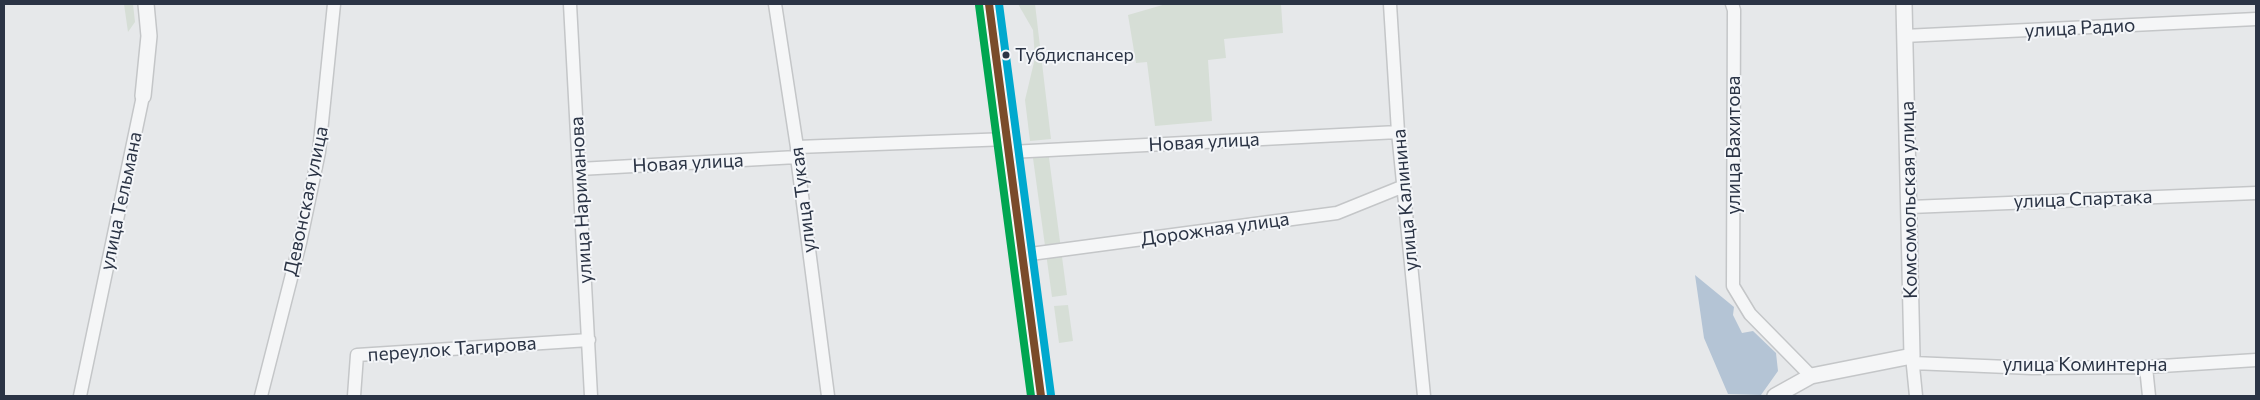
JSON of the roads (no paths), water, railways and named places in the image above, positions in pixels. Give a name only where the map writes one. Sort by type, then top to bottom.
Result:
[{"type":"main road","points":[[989,4],[1042,396]]},
{"type":"street","name":"улица Тельмана","points":[[80,396],[143,96],[149,36],[146,4]]},
{"type":"street","name":"Девонская улица","points":[[261,396],[300,243],[320,152],[334,4]]},
{"type":"street","name":"улица Нариманова","points":[[570,4],[591,396]]},
{"type":"street","name":"улица Тукая","points":[[775,4],[797,152],[828,396]]},
{"type":"street","name":"улица Калинина","points":[[1390,4],[1398,132],[1424,396]]},
{"type":"street","name":"улица Вахитова","points":[[1732,4],[1734,10],[1733,286],[1750,314],[1811,376]]},
{"type":"street","name":"Комсомольская улица","points":[[1904,4],[1912,359],[1916,396]]},
{"type":"street","name":"улица Радио","points":[[1904,36],[2256,19]]},
{"type":"street","name":"Новая улица","points":[[579,169],[797,152],[1398,132]]},
{"type":"street","name":"Дорожная улица","points":[[1023,255],[1337,213],[1404,186]]},
{"type":"street","name":"улица Спартака","points":[[1910,206],[2256,193]]},
{"type":"street","name":"переулок Тагирова","points":[[354,396],[356,355],[589,340]]},
{"type":"street","name":"улица Коминтерна","points":[[1912,359],[2032,368],[2146,367],[2256,360]]},
{"type":"street","points":[[1775,396],[1811,376],[1912,359]]},
{"type":"street","points":[[2146,367],[2149,396]]},
{"type":"water","points":[[1695,275],[1734,307],[1733,315],[1742,333],[1753,331],[1776,353],[1778,371],[1761,395],[1728,394],[1704,338]]},
{"type":"place","name":"Тубдиспансер","points":[[1006,55]]}]
